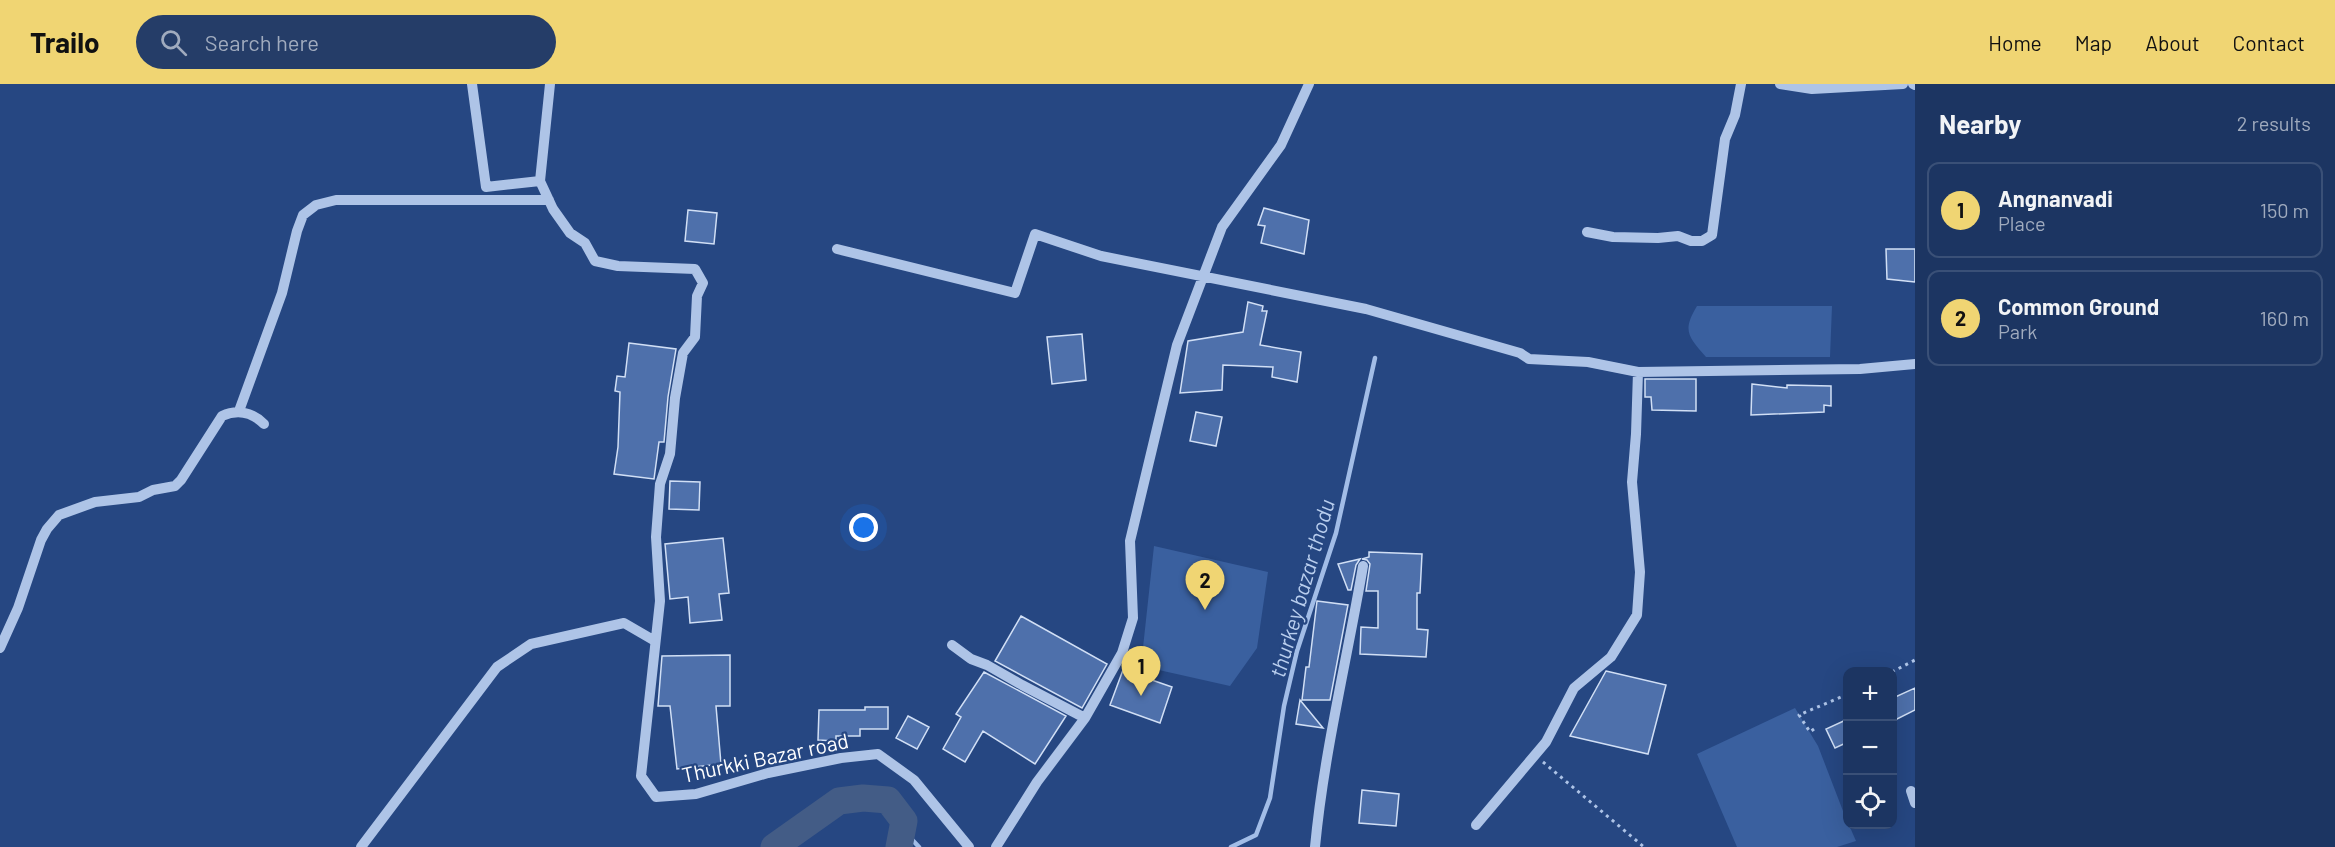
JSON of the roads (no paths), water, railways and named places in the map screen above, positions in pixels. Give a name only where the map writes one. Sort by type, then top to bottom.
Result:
[{"type":"street","points":[[472,84],[486,187],[540,181]]},
{"type":"street","points":[[361,847],[497,668],[531,644],[624,622],[655,641],[660,601],[656,537],[660,484],[670,454],[675,398],[683,353],[695,337],[697,296],[703,283],[695,269],[618,266],[595,261],[585,243],[570,233],[540,181],[550,84]]},
{"type":"street","points":[[996,847],[1037,782],[1085,718],[1122,653],[1133,618],[1130,541],[1177,345],[1222,227],[1281,145],[1309,84]]},
{"type":"street","points":[[1587,232],[1613,237],[1678,236],[1691,241],[1702,241],[1712,235],[1725,140],[1735,115],[1742,84]]},
{"type":"street","points":[[1780,84],[1812,89],[1903,84]]},
{"type":"street","points":[[239,411],[282,293],[303,214],[316,206],[336,200],[549,200]]},
{"type":"street","points":[[837,249],[1015,293],[1035,234],[1101,256],[1366,309],[1520,352],[1529,359],[1588,362],[1638,372],[1860,369],[1915,364]]},
{"type":"street","points":[[1476,825],[1546,742],[1574,688],[1611,657],[1637,615],[1640,572],[1632,482],[1638,372]]},
{"type":"street","points":[[0,648],[18,608],[41,540],[59,515],[95,502],[139,497],[153,490],[175,486],[222,416],[239,411],[258,418],[264,424]]},
{"type":"street","points":[[1315,847],[1326,758],[1348,659],[1363,566]]},
{"type":"street","name":"Thurkki Bazar road","points":[[655,641],[641,776],[656,797],[696,794],[768,773],[841,758],[878,754],[914,780],[969,847]]},
{"type":"street","points":[[952,645],[971,659],[987,665],[1085,718]]},
{"type":"street","points":[[1911,791],[1915,803]]},
{"type":"waterway","name":"thurkey bazar thodu","points":[[1231,847],[1256,835],[1270,798],[1284,706],[1297,651],[1336,533],[1375,358]]},
{"type":"waterway","points":[[774,847],[839,801],[863,798],[888,800],[904,821],[899,847]]},
{"type":"waterway","name":"thurkey bazar thodu","points":[[902,829],[919,847]]},
{"type":"place","name":"Common Ground","points":[[1205,610]]},
{"type":"place","name":"Angnanvadi","points":[[1141,696]]}]
